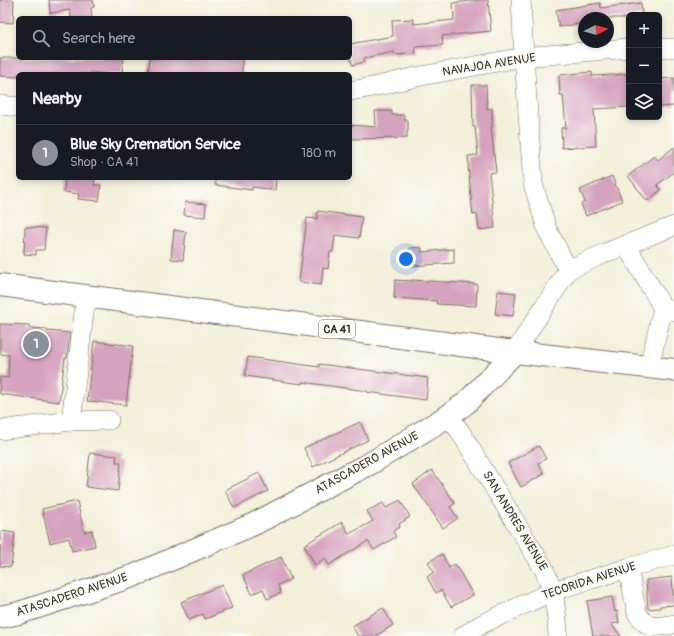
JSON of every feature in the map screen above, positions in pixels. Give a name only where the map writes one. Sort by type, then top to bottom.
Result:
[{"type":"main road","name":"CA 41","points":[[0,285],[515,352],[674,370]]},
{"type":"main road","name":"ATASCADERO AVENUE","points":[[0,617],[20,613],[133,576],[254,524],[371,463],[448,416],[466,403],[515,352]]},
{"type":"street","points":[[520,0],[533,184],[547,229],[568,270],[605,253],[674,226]]},
{"type":"street","name":"NAVAJOA AVENUE","points":[[352,91],[524,57],[626,48]]},
{"type":"street","points":[[662,48],[674,48]]},
{"type":"street","points":[[0,105],[16,107]]},
{"type":"street","points":[[626,245],[669,310],[649,367]]},
{"type":"street","name":"ATASCADERO AVENUE","points":[[515,352],[568,270]]},
{"type":"street","points":[[71,421],[86,296]]},
{"type":"street","name":"SAN ANDRES AVENUE","points":[[448,416],[459,430],[544,569],[553,591],[558,636]]},
{"type":"street","points":[[0,430],[71,421],[109,420]]},
{"type":"street","name":"TECORIDA AVENUE","points":[[463,636],[482,624],[553,591],[674,555]]},
{"type":"street","points":[[628,568],[636,613],[640,619],[655,627],[674,624]]},
{"type":"building","points":[[0,0],[14,0],[13,23],[0,22]]},
{"type":"building","points":[[49,0],[93,0],[94,7],[91,8],[92,16],[71,16],[70,10],[50,13]]},
{"type":"building","points":[[488,0],[491,31],[442,36],[443,45],[415,47],[416,54],[395,55],[394,52],[364,58],[364,62],[352,65],[352,44],[393,36],[392,20],[413,19],[414,24],[454,20],[453,3]]},
{"type":"building","points":[[600,3],[601,8],[641,3],[642,12],[626,12],[626,18],[614,18],[614,12],[578,12],[578,24],[559,27],[556,10]]},
{"type":"building","points":[[0,58],[16,58],[16,60],[124,60],[122,72],[16,72],[16,77],[0,76]]},
{"type":"building","points":[[150,60],[242,60],[242,72],[148,72]]},
{"type":"building","points":[[592,72],[592,76],[626,74],[626,107],[594,109],[596,146],[562,148],[561,128],[566,128],[563,95],[560,95],[559,75]]},
{"type":"building","points":[[674,78],[674,106],[662,107],[662,79]]},
{"type":"building","points":[[472,85],[486,85],[487,109],[492,108],[491,127],[496,172],[489,173],[495,228],[479,230],[477,214],[473,215],[468,166],[468,156],[478,155],[475,127],[473,127]]},
{"type":"building","points":[[375,111],[392,111],[392,115],[404,115],[404,120],[408,120],[407,138],[352,139],[352,125],[376,127]]},
{"type":"building","points":[[674,147],[674,172],[657,185],[661,190],[647,201],[628,176],[654,156],[658,160]]},
{"type":"building","points":[[612,176],[622,201],[586,216],[581,204],[585,202],[580,190]]},
{"type":"building","points":[[65,180],[95,180],[94,185],[101,185],[99,201],[78,199],[79,194],[64,192]]},
{"type":"building","points":[[216,180],[276,180],[275,190],[252,187],[252,190],[215,185]]},
{"type":"building","points":[[185,202],[206,204],[205,217],[184,215]]},
{"type":"building","points":[[318,211],[362,217],[359,238],[335,235],[333,252],[330,252],[328,269],[323,268],[321,285],[299,282],[307,218],[317,219]]},
{"type":"building","points":[[25,227],[46,228],[44,250],[36,250],[36,255],[24,254]]},
{"type":"building","points":[[174,230],[186,232],[183,260],[171,259]]},
{"type":"building","points":[[421,247],[422,252],[454,249],[454,263],[411,266],[410,248]]},
{"type":"building","points":[[395,280],[477,284],[476,306],[436,304],[437,301],[394,298]]},
{"type":"building","points":[[498,291],[516,293],[513,316],[495,314]]},
{"type":"building","points":[[0,324],[29,325],[29,328],[70,333],[59,402],[0,394],[0,377],[8,378],[9,355],[0,354]]},
{"type":"building","points":[[94,341],[133,346],[126,405],[87,401]]},
{"type":"building","points":[[248,357],[319,367],[319,364],[428,378],[426,400],[302,382],[302,384],[245,376]]},
{"type":"building","points":[[360,422],[368,440],[313,467],[304,448]]},
{"type":"building","points":[[539,446],[546,459],[538,463],[544,474],[521,487],[508,463]]},
{"type":"building","points":[[90,453],[117,456],[116,462],[121,462],[118,491],[86,487]]},
{"type":"building","points":[[432,470],[455,503],[450,507],[458,518],[443,528],[413,484]]},
{"type":"building","points":[[259,473],[268,491],[234,508],[225,490]]},
{"type":"building","points":[[400,500],[410,517],[399,524],[400,527],[393,531],[396,537],[374,550],[368,541],[329,565],[325,558],[315,565],[304,545],[342,522],[349,534],[373,521],[367,511],[383,503],[386,508]]},
{"type":"building","points":[[77,501],[84,532],[92,530],[95,546],[72,551],[69,538],[50,543],[42,509]]},
{"type":"building","points":[[1,531],[15,533],[11,567],[0,566]]},
{"type":"building","points":[[442,554],[449,568],[455,564],[473,595],[451,607],[441,590],[436,593],[427,577],[434,572],[428,562]]},
{"type":"building","points":[[281,557],[291,579],[278,585],[281,593],[267,599],[263,589],[252,594],[243,575]]},
{"type":"building","points":[[672,577],[674,605],[648,609],[646,580]]},
{"type":"building","points":[[222,585],[232,608],[205,619],[203,614],[189,620],[181,602]]},
{"type":"building","points":[[612,597],[619,623],[611,624],[621,636],[593,636],[587,601]]},
{"type":"building","points":[[383,608],[393,625],[376,636],[358,636],[352,626]]},
{"type":"place","name":"Blue Sky Cremation Service","points":[[36,344]]}]
